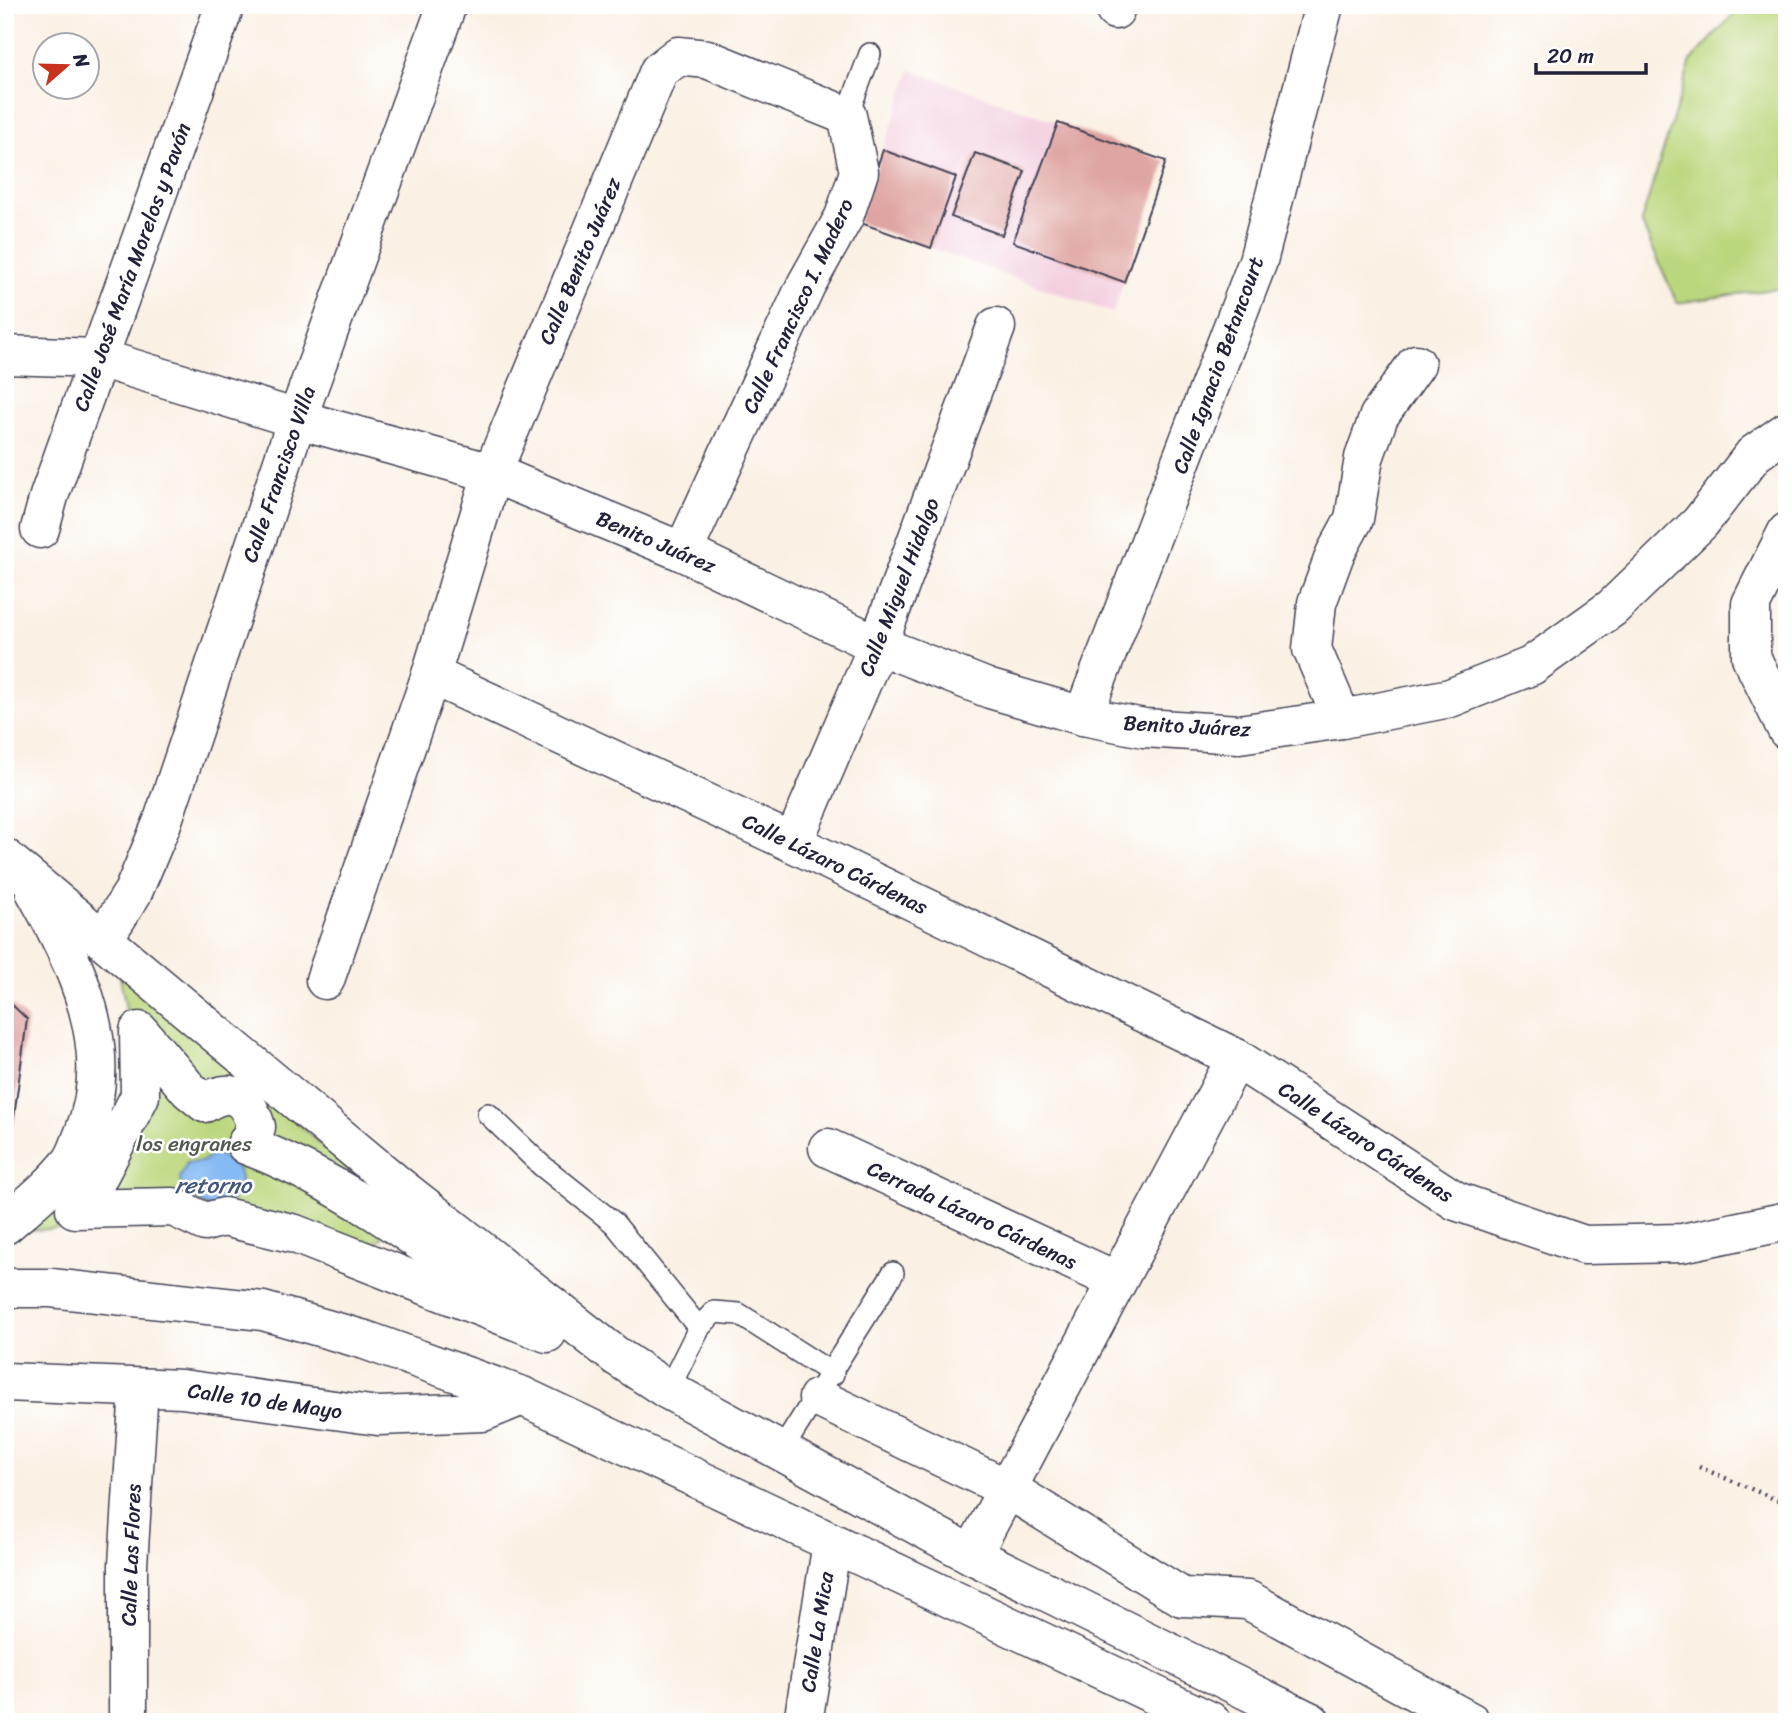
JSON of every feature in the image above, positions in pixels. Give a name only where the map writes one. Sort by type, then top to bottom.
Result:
[{"type":"main road","name":"Calle José María Morelos y Pavón","points":[[40,529],[225,5]]},
{"type":"main road","name":"Calle Francisco Villa","points":[[104,938],[133,892],[162,822],[297,419],[447,5]]},
{"type":"main road","name":"Calle Ignacio Betancourt","points":[[1083,716],[1258,261],[1324,5]]},
{"type":"main road","name":"Calle Benito Juárez","points":[[492,473],[659,71],[678,56],[707,59],[847,116]]},
{"type":"main road","name":"Calle Francisco I. Madero","points":[[682,552],[806,285],[844,217],[859,172],[847,116]]},
{"type":"main road","name":"Calle Miguel Hidalgo","points":[[793,843],[878,645],[996,327]]},
{"type":"main road","name":"Benito Juárez","points":[[5,355],[99,358],[297,419],[492,473],[682,552],[878,645],[990,689],[1083,716],[1144,728],[1239,734],[1342,719],[1450,698],[1531,666],[1612,608],[1700,523],[1754,454],[1787,431]]},
{"type":"main road","points":[[1342,719],[1312,649],[1317,603],[1335,554],[1354,519],[1364,458],[1379,416],[1416,363]]},
{"type":"main road","points":[[325,980],[431,676],[492,473]]},
{"type":"main road","points":[[1787,532],[1751,604],[1751,657],[1787,730]]},
{"type":"main road","name":"Calle Lázaro Cárdenas","points":[[431,676],[793,843],[1236,1058],[1456,1201],[1584,1245],[1682,1243],[1787,1221]]},
{"type":"main road","points":[[15,866],[401,1188],[616,1356],[668,1390],[780,1454],[972,1555],[1311,1722]]},
{"type":"main road","points":[[5,1225],[38,1198],[73,1160],[90,1118],[98,1062],[87,1004],[69,952],[15,866]]},
{"type":"main road","points":[[139,1031],[189,1090],[205,1103],[219,1094],[236,1096],[250,1107],[256,1128],[246,1145],[274,1155],[351,1195],[547,1333],[295,1234],[225,1217],[205,1222],[173,1207],[75,1209],[93,1187],[140,1096],[139,1031]]},
{"type":"main road","points":[[972,1555],[1236,1058]]},
{"type":"main road","name":"Cerrada Lázaro Cárdenas","points":[[828,1148],[1117,1281]]},
{"type":"main road","points":[[5,1288],[51,1288],[263,1311],[365,1339],[522,1396],[1212,1722]]},
{"type":"main road","name":"Calle 10 de Mayo","points":[[5,1382],[182,1389],[378,1416],[483,1412],[522,1396]]},
{"type":"main road","points":[[825,1386],[1008,1489],[1182,1597],[1248,1600],[1471,1722]]},
{"type":"main road","name":"Calle Las Flores","points":[[128,1722],[128,1565],[139,1388]]},
{"type":"main road","name":"Calle La Mica","points":[[803,1722],[832,1543]]},
{"type":"lane","points":[[847,116],[870,54]]},
{"type":"lane","points":[[488,1114],[541,1166],[614,1223],[699,1328]]},
{"type":"lane","points":[[780,1454],[825,1386],[893,1273]]},
{"type":"lane","points":[[668,1390],[699,1328],[714,1312],[739,1314],[825,1386]]},
{"type":"path","points":[[1699,1467],[1787,1504]]},
{"type":"shaded area","points":[[911,70],[1166,161],[1113,313],[858,222]]},
{"type":"green space","points":[[1742,5],[1787,5],[1787,287],[1677,303],[1641,222],[1691,61]]},
{"type":"green space","name":"los engranes","points":[[117,961],[369,1188],[382,1238],[350,1260],[216,1230],[125,1225],[13,1231],[87,1170],[129,1087],[126,1009]]},
{"type":"water","name":"retorno","points":[[216,1153],[236,1165],[240,1180],[235,1198],[218,1212],[182,1193],[180,1177],[187,1163],[201,1162]]},
{"type":"building","points":[[1058,123],[1166,161],[1124,282],[1013,242]]},
{"type":"building","points":[[883,150],[956,177],[931,248],[858,222]]},
{"type":"building","points":[[975,153],[1025,171],[1002,235],[951,217]]},
{"type":"building","points":[[5,998],[27,1019],[13,1125],[5,1134]]}]
